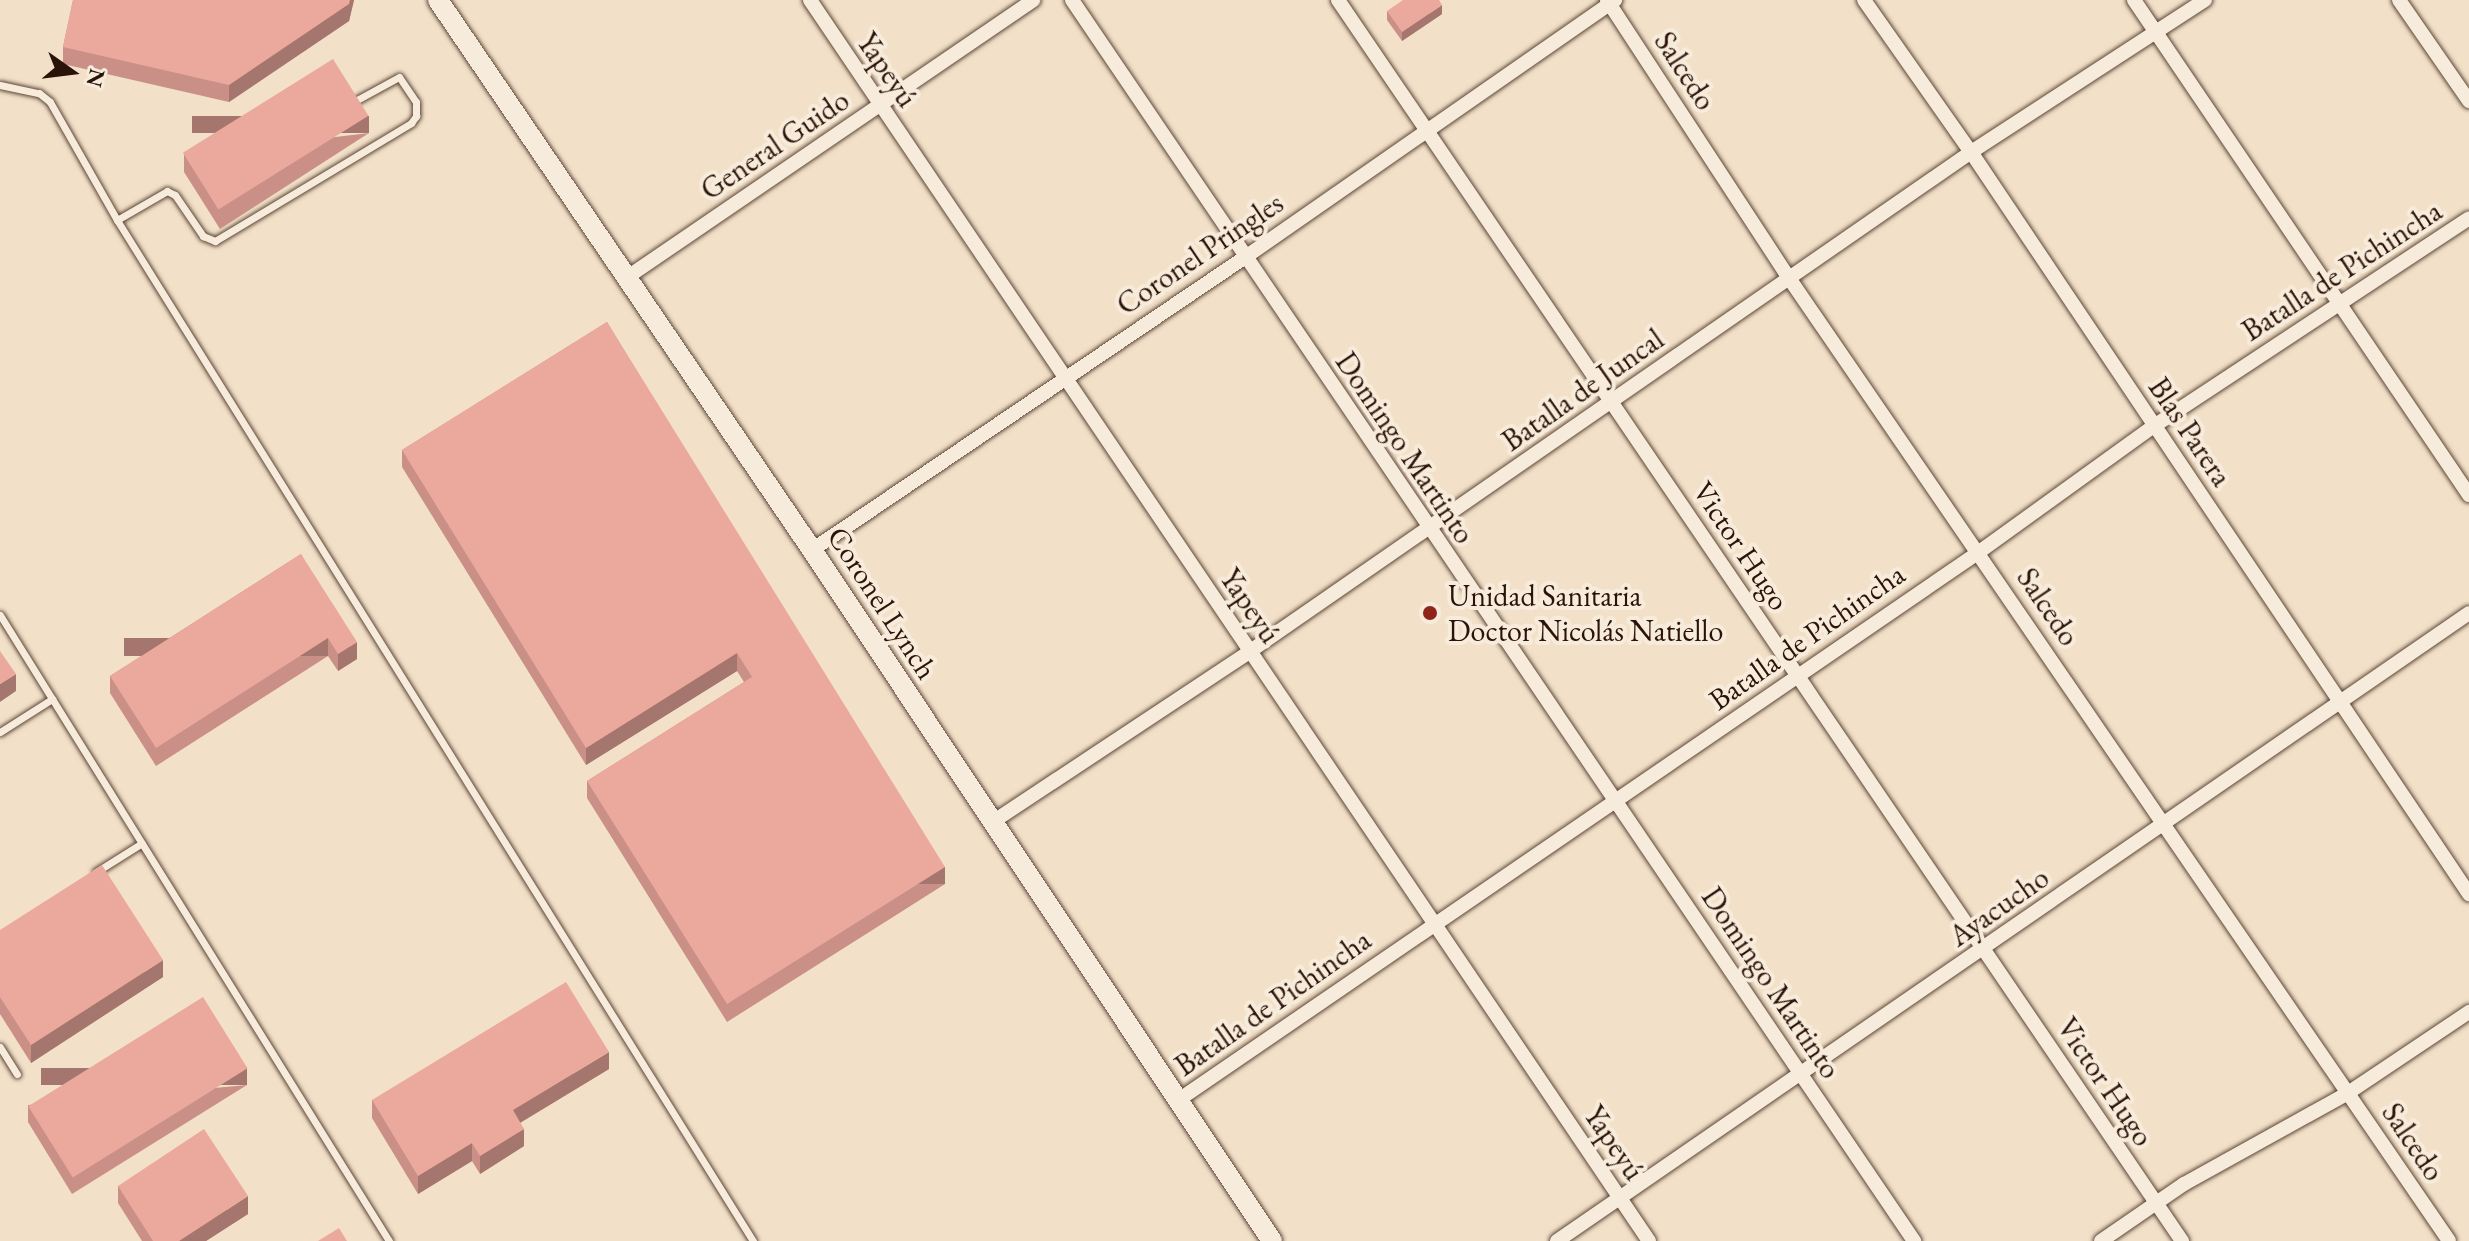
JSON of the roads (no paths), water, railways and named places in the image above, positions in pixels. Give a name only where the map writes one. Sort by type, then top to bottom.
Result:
[{"type":"main road","name":"Coronel Lynch","points":[[438,0],[812,550],[1272,1241]]},
{"type":"street","name":"Yapeyú","points":[[810,0],[1649,1241]]},
{"type":"street","name":"General Guido","points":[[626,278],[1033,0]]},
{"type":"street","name":"Domingo Martinto","points":[[1072,0],[1244,258],[1914,1241]]},
{"type":"street","name":"Victor Hugo","points":[[1338,0],[1428,127],[1611,402],[2182,1241]]},
{"type":"street","name":"Blas Parera","points":[[1864,0],[1971,152],[2337,702],[2469,894]]},
{"type":"street","points":[[2134,0],[2469,495]]},
{"type":"street","name":"Batalla de Juncal","points":[[991,823],[1249,652],[1971,152],[2205,0]]},
{"type":"street","points":[[2399,0],[2469,101]]},
{"type":"street","name":"Coronel Pringles","points":[[812,550],[1244,258],[1611,1]]},
{"type":"street","name":"Salcedo","points":[[1611,1],[1789,278],[2449,1241]]},
{"type":"street","name":"Batalla de Pichincha","points":[[1177,1101],[1979,552],[2154,426],[2469,218]]},
{"type":"street","name":"Ayacucho","points":[[1557,1241],[2469,613]]},
{"type":"street","points":[[2101,1241],[2156,1203],[2348,1093],[2469,1012]]},
{"type":"lane","points":[[117,220],[167,191],[175,195],[203,236],[215,241],[411,123],[416,116],[416,102],[399,77],[357,100]]},
{"type":"lane","points":[[0,85],[39,93],[50,102],[117,220],[753,1241]]},
{"type":"lane","points":[[0,615],[389,1241]]},
{"type":"lane","points":[[0,732],[52,699]]},
{"type":"lane","points":[[90,876],[142,843]]},
{"type":"lane","points":[[0,1047],[17,1074]]},
{"type":"place","name":"Unidad Sanitaria Doctor Nicolás Natiello","points":[[1430,613]]}]
